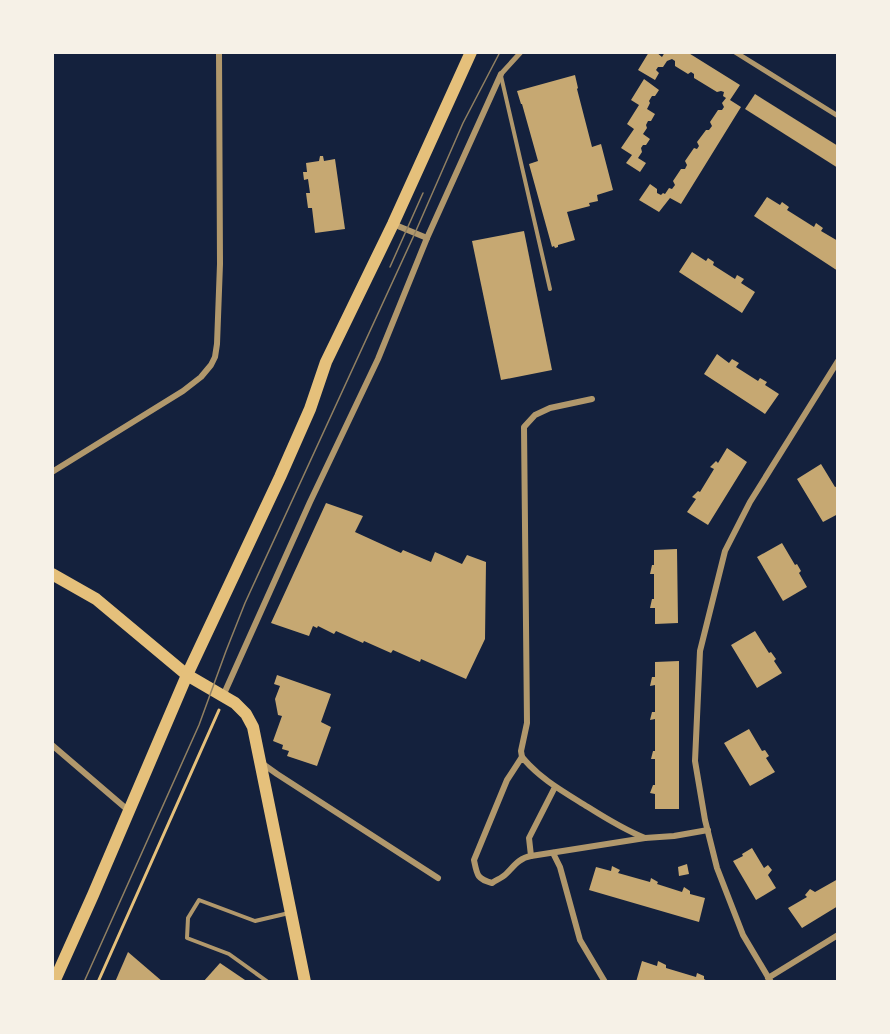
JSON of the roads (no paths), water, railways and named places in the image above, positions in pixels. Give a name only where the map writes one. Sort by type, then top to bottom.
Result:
[{"type":"main road","points":[[54,981],[187,675],[280,477],[309,410],[326,362],[393,224],[471,53]]},
{"type":"main road","points":[[52,574],[96,599],[187,675],[235,703],[246,714],[253,727],[305,981]]},
{"type":"street","points":[[52,472],[183,391],[201,377],[215,357],[220,264],[219,52]]},
{"type":"street","points":[[223,696],[310,502],[378,359],[427,238],[501,74],[521,52]]},
{"type":"street","points":[[735,52],[837,116]]},
{"type":"street","points":[[393,224],[427,238]]},
{"type":"street","points":[[837,361],[750,502],[725,551],[700,651],[695,761],[717,868],[743,935],[770,980],[837,935]]},
{"type":"street","points":[[592,399],[550,408],[535,415],[524,427],[527,723],[522,757],[507,780],[474,860],[477,874],[483,880],[492,883],[504,876],[524,857],[531,855],[708,830]]},
{"type":"street","points":[[52,745],[129,811]]},
{"type":"street","points":[[522,757],[533,771],[555,787],[627,831],[645,838]]},
{"type":"street","points":[[260,761],[438,878]]},
{"type":"street","points":[[531,855],[529,838],[555,787]]},
{"type":"street","points":[[553,853],[560,867],[580,940],[605,981]]},
{"type":"lane","points":[[501,74],[550,289]]},
{"type":"lane","points":[[268,981],[229,954],[187,938],[188,918],[199,900],[255,921],[291,913]]},
{"type":"tram line","points":[[84,982],[199,725],[245,603],[463,123],[500,52]]},
{"type":"tram line","points":[[390,267],[423,193]]}]
